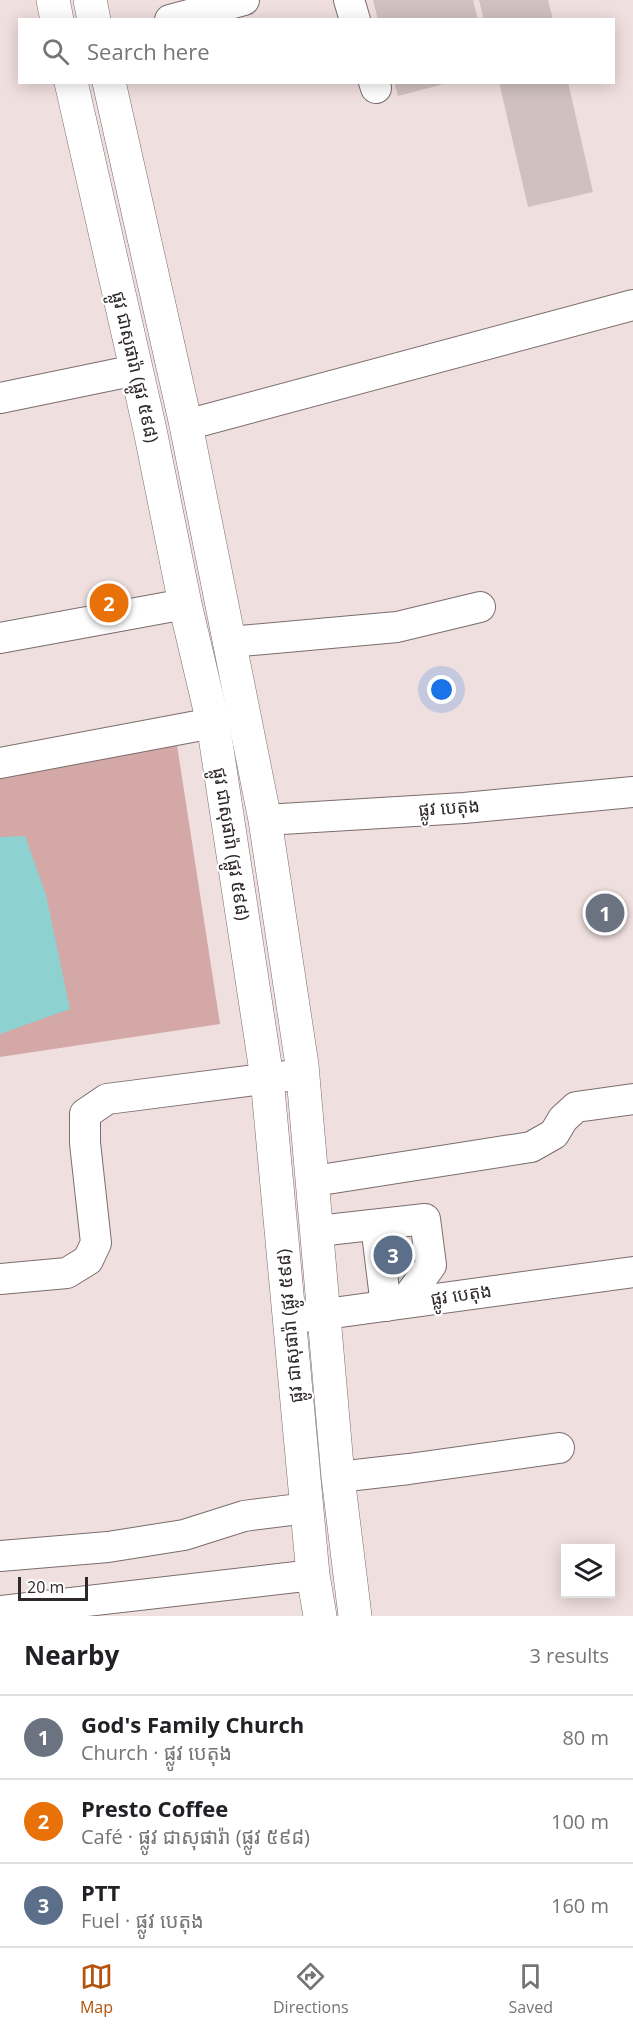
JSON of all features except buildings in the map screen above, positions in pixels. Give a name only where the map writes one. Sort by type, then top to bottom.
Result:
[{"type":"main road","points":[[52,0],[56,18]]},
{"type":"main road","points":[[90,0],[94,18]]},
{"type":"main road","name":"ផ្លូវ ជាសុផារ៉ា (ផ្លូវ ៥៩៨)","points":[[71,84],[213,723],[267,1078],[313,1575],[320,1616]]},
{"type":"main road","name":"ផ្លូវ ជាសុផារ៉ា (ផ្លូវ ៥៩៨)","points":[[109,84],[186,425],[265,820],[303,1074],[338,1477],[348,1575],[355,1616]]},
{"type":"main road","points":[[167,513],[202,506]]},
{"type":"street","points":[[177,18],[244,0]]},
{"type":"street","points":[[349,0],[354,18]]},
{"type":"street","points":[[186,425],[633,305]]},
{"type":"street","points":[[0,398],[136,370]]},
{"type":"street","points":[[0,638],[185,604]]},
{"type":"street","points":[[230,642],[397,627],[480,607]]},
{"type":"street","points":[[0,763],[213,723]]},
{"type":"street","name":"ផ្លូវ បេតុង","points":[[265,820],[464,808],[633,792]]},
{"type":"street","points":[[0,1279],[67,1273],[88,1260],[96,1243],[85,1143],[85,1114],[107,1099],[303,1074]]},
{"type":"street","points":[[314,1181],[531,1147],[554,1134],[563,1119],[576,1107],[633,1099]]},
{"type":"street","points":[[318,1231],[425,1219],[431,1265],[395,1305]]},
{"type":"street","points":[[376,1224],[395,1305]]},
{"type":"street","name":"ផ្លូវ បេតុង","points":[[289,1318],[633,1272]]},
{"type":"street","points":[[338,1477],[560,1448]]},
{"type":"street","points":[[0,1556],[108,1546],[184,1535],[244,1516],[307,1508]]},
{"type":"street","points":[[0,1611],[313,1575]]},
{"type":"shaded area","points":[[173,719],[220,1024],[0,1057],[0,750]]},
{"type":"water","points":[[25,836],[46,895],[70,1009],[0,1034],[0,837]]},
{"type":"place","name":"Presto Coffee","points":[[109,603]]},
{"type":"place","name":"God's Family Church","points":[[605,913]]},
{"type":"place","name":"PTT","points":[[393,1255]]}]
